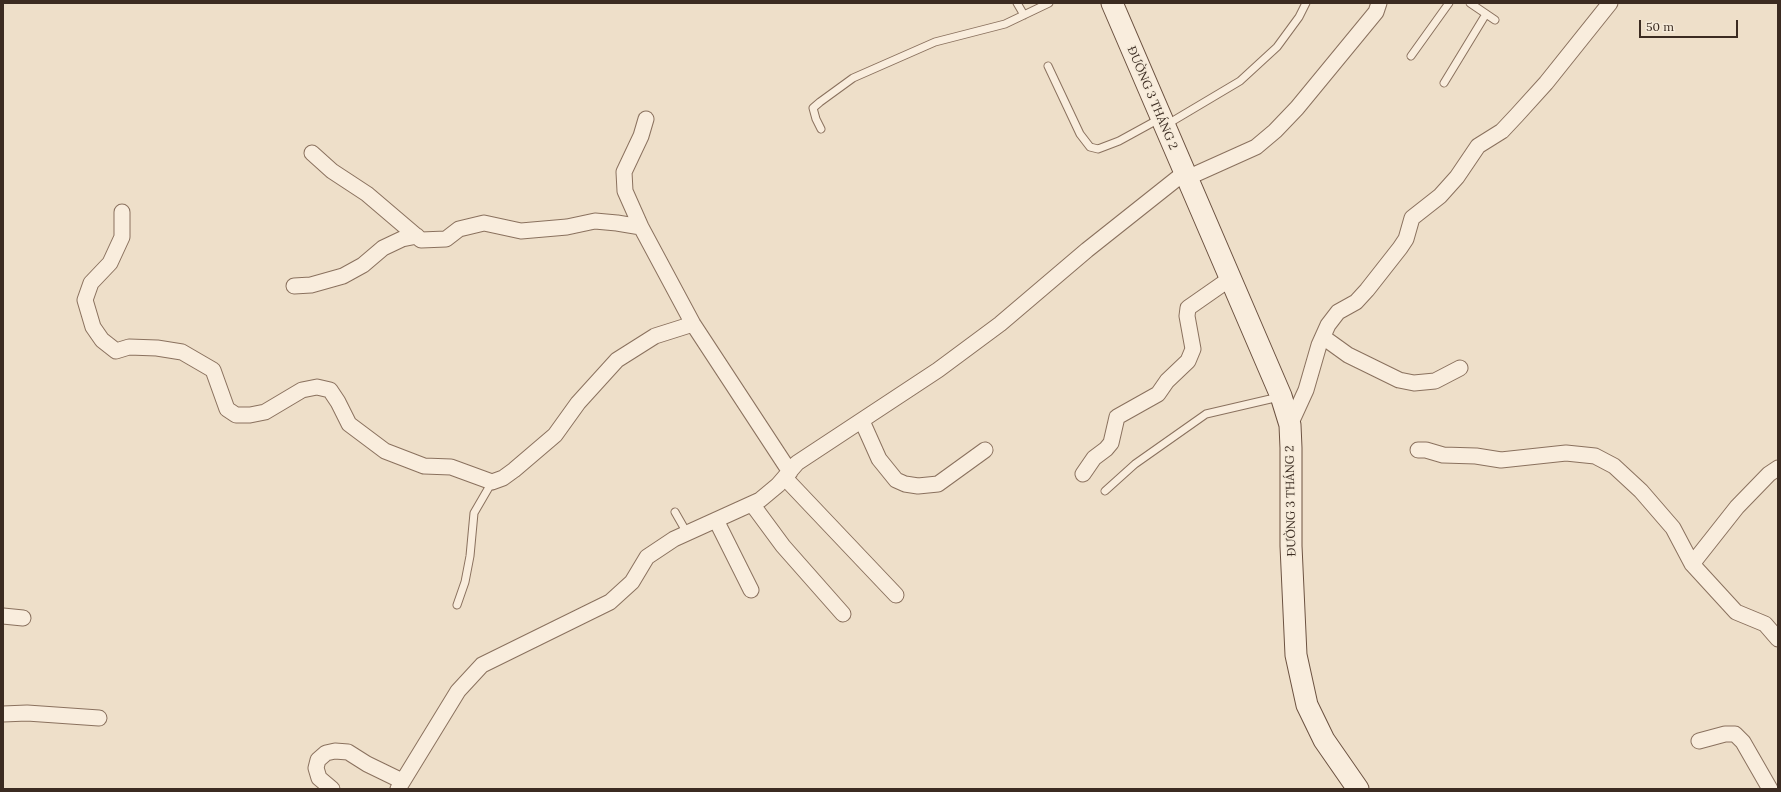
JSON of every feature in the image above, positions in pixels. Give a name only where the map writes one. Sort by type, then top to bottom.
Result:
[{"type":"main road","name":"ĐƯỜNG 3 THÁNG 2","points":[[1112,3],[1281,396],[1290,425],[1291,546],[1296,655],[1307,705],[1324,740],[1358,789]]},
{"type":"street","points":[[332,789],[319,778],[316,768],[318,760],[326,753],[335,751],[348,752],[400,785],[458,692],[482,665],[610,602],[632,582],[647,557],[674,539],[760,500],[788,475],[797,463],[938,370],[1000,324],[1087,250],[1188,182],[1256,147],[1275,132],[1296,108],[1376,12],[1379,3]]},
{"type":"street","points":[[1290,425],[1306,390],[1323,337],[1328,326],[1338,312],[1356,302],[1395,256],[1406,239],[1412,218],[1444,192],[1457,177],[1478,146],[1502,130],[1517,115],[1546,83],[1610,3]]},
{"type":"street","points":[[646,119],[641,136],[624,172],[625,191],[641,227],[693,324],[788,475],[896,595]]},
{"type":"street","points":[[312,153],[332,171],[367,194],[421,240],[446,238],[459,229],[484,222],[521,231],[567,227],[595,221],[641,227]]},
{"type":"street","points":[[122,212],[122,237],[110,263],[91,283],[85,300],[93,327],[102,340],[116,351],[129,347],[157,348],[182,352],[213,370],[227,409],[236,415],[250,415],[266,412],[302,390],[317,387],[330,390],[349,424],[385,451],[424,466],[451,468],[492,482],[503,478],[514,470],[555,435],[578,404],[618,360],[655,336],[693,324]]},
{"type":"street","points":[[294,286],[311,285],[343,276],[363,265],[383,248],[402,239],[417,236]]},
{"type":"street","points":[[1083,474],[1094,458],[1106,450],[1111,443],[1117,417],[1158,394],[1167,381],[1188,361],[1192,349],[1187,316],[1188,308],[1231,278]]},
{"type":"street","points":[[1323,337],[1348,355],[1399,380],[1414,383],[1435,381],[1460,368]]},
{"type":"street","points":[[862,421],[879,459],[896,480],[905,484],[918,486],[938,484],[985,450]]},
{"type":"street","points":[[1418,450],[1426,450],[1443,455],[1476,456],[1501,460],[1566,453],[1595,456],[1614,466],[1641,491],[1673,528],[1692,564],[1736,612],[1765,624],[1778,639]]},
{"type":"street","points":[[1692,564],[1737,507],[1769,474],[1778,468]]},
{"type":"street","points":[[752,504],[783,546],[842,614]]},
{"type":"street","points":[[716,520],[751,590]]},
{"type":"street","points":[[3,616],[23,618]]},
{"type":"street","points":[[3,714],[26,712],[99,718]]},
{"type":"street","points":[[1699,741],[1725,734],[1735,734],[1743,742],[1770,789]]},
{"type":"lane","points":[[1017,3],[1024,15]]},
{"type":"lane","points":[[821,129],[816,118],[814,108],[853,78],[935,42],[1005,24],[1049,3]]},
{"type":"lane","points":[[1048,66],[1080,134],[1090,147],[1098,149],[1163,122],[1240,81],[1277,47],[1299,17],[1306,3]]},
{"type":"lane","points":[[1411,56],[1448,3]]},
{"type":"lane","points":[[1470,3],[1495,20]]},
{"type":"lane","points":[[1444,83],[1486,14]]},
{"type":"lane","points":[[1105,491],[1135,464],[1206,414],[1281,396]]},
{"type":"lane","points":[[457,605],[467,576],[474,513],[492,482]]},
{"type":"lane","points":[[675,512],[687,533]]}]
